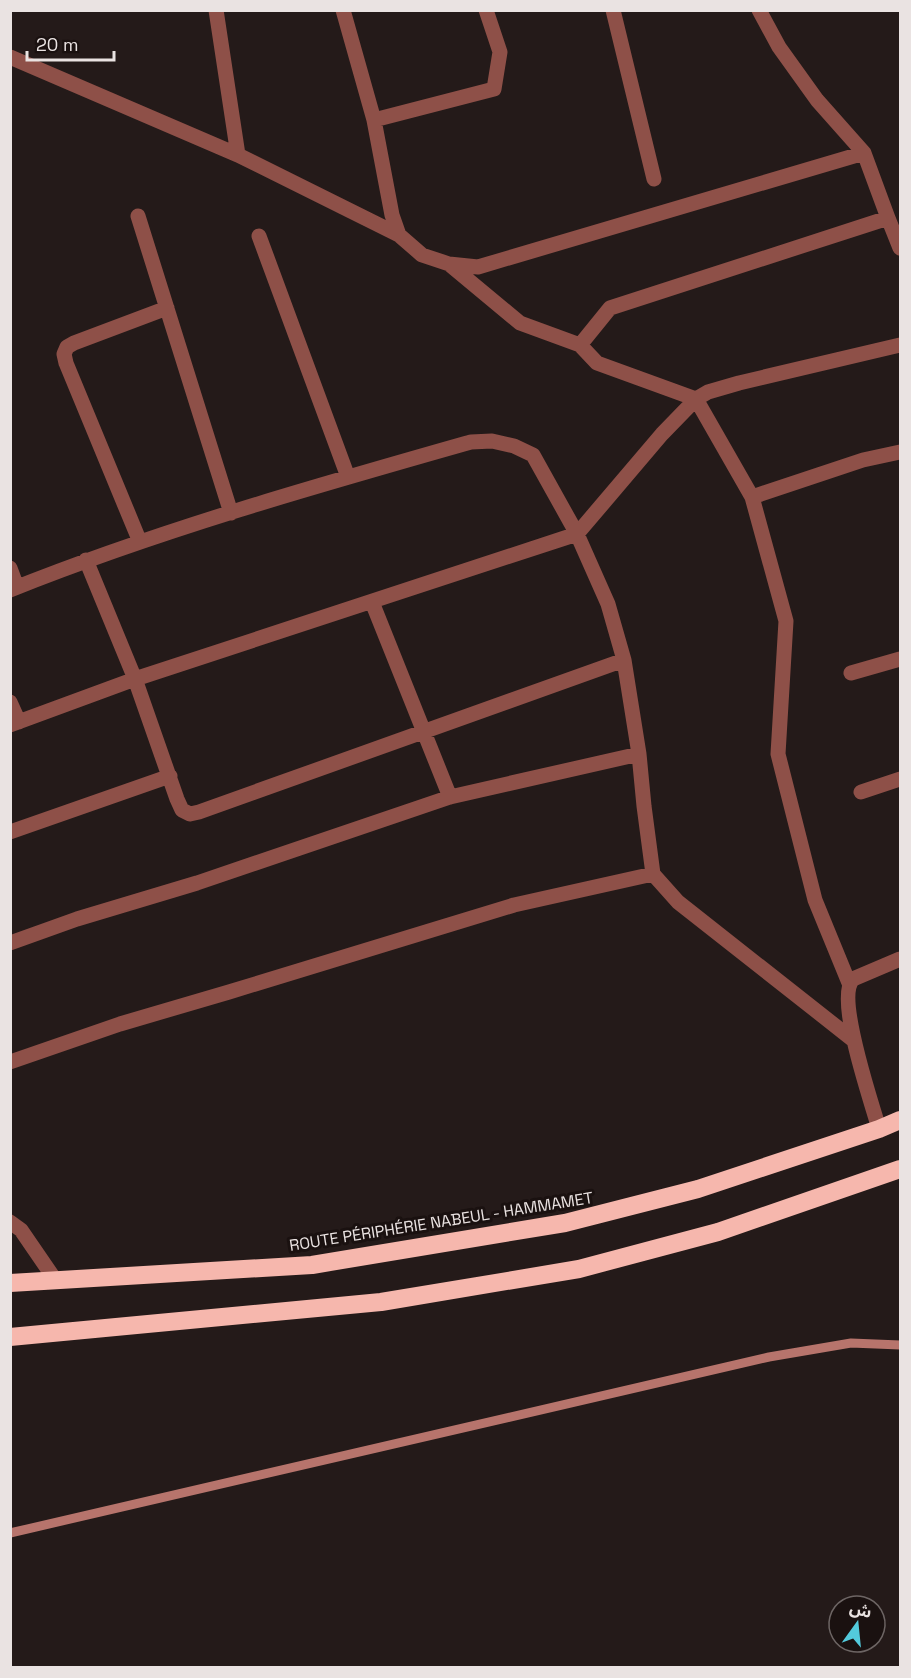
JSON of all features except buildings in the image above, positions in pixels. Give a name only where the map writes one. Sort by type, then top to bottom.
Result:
[{"type":"highway","name":"ROUTE PÉRIPHÉRIE NABEUL - HAMMAMET","points":[[10,1283],[312,1265],[565,1223],[698,1189],[900,1120]]},
{"type":"highway","points":[[10,1337],[381,1302],[579,1269],[718,1232],[900,1169]]},
{"type":"street","points":[[216,10],[238,155]]},
{"type":"street","points":[[343,10],[374,120],[392,215],[399,235]]},
{"type":"street","points":[[374,120],[494,89],[500,52],[486,10]]},
{"type":"street","points":[[613,10],[654,179]]},
{"type":"street","points":[[759,10],[779,47],[817,100],[864,153],[900,248]]},
{"type":"street","points":[[10,57],[238,155],[399,235],[422,255],[449,264],[478,267],[864,153]]},
{"type":"street","points":[[138,216],[231,513]]},
{"type":"street","points":[[580,345],[610,308],[888,218]]},
{"type":"street","points":[[259,236],[348,477]]},
{"type":"street","points":[[449,264],[520,323],[580,345],[597,363],[696,399],[752,497],[786,621],[778,754],[815,900],[851,981],[848,991],[852,1039],[879,1129]]},
{"type":"street","points":[[140,542],[64,354],[67,347],[74,343],[167,308]]},
{"type":"street","points":[[10,702],[15,723],[135,679],[577,534],[662,434],[696,399],[708,392],[739,383],[900,345]]},
{"type":"street","points":[[10,568],[14,588],[140,542],[348,477],[471,442],[492,441],[514,446],[533,455],[577,534],[608,604],[624,660],[639,754],[654,874],[678,902],[852,1039]]},
{"type":"street","points":[[752,497],[863,460],[900,452]]},
{"type":"street","points":[[86,560],[135,679],[182,810],[190,814],[624,660]]},
{"type":"street","points":[[372,602],[450,797]]},
{"type":"street","points":[[851,673],[900,659]]},
{"type":"street","points":[[10,943],[450,797],[639,754]]},
{"type":"street","points":[[10,832],[170,776]]},
{"type":"street","points":[[861,792],[900,779]]},
{"type":"street","points":[[10,1062],[120,1024],[514,905],[654,874]]},
{"type":"street","points":[[851,981],[898,960]]},
{"type":"street","points":[[10,1222],[21,1230],[56,1281]]},
{"type":"waterway","points":[[10,1533],[769,1357],[851,1343],[900,1345]]}]
